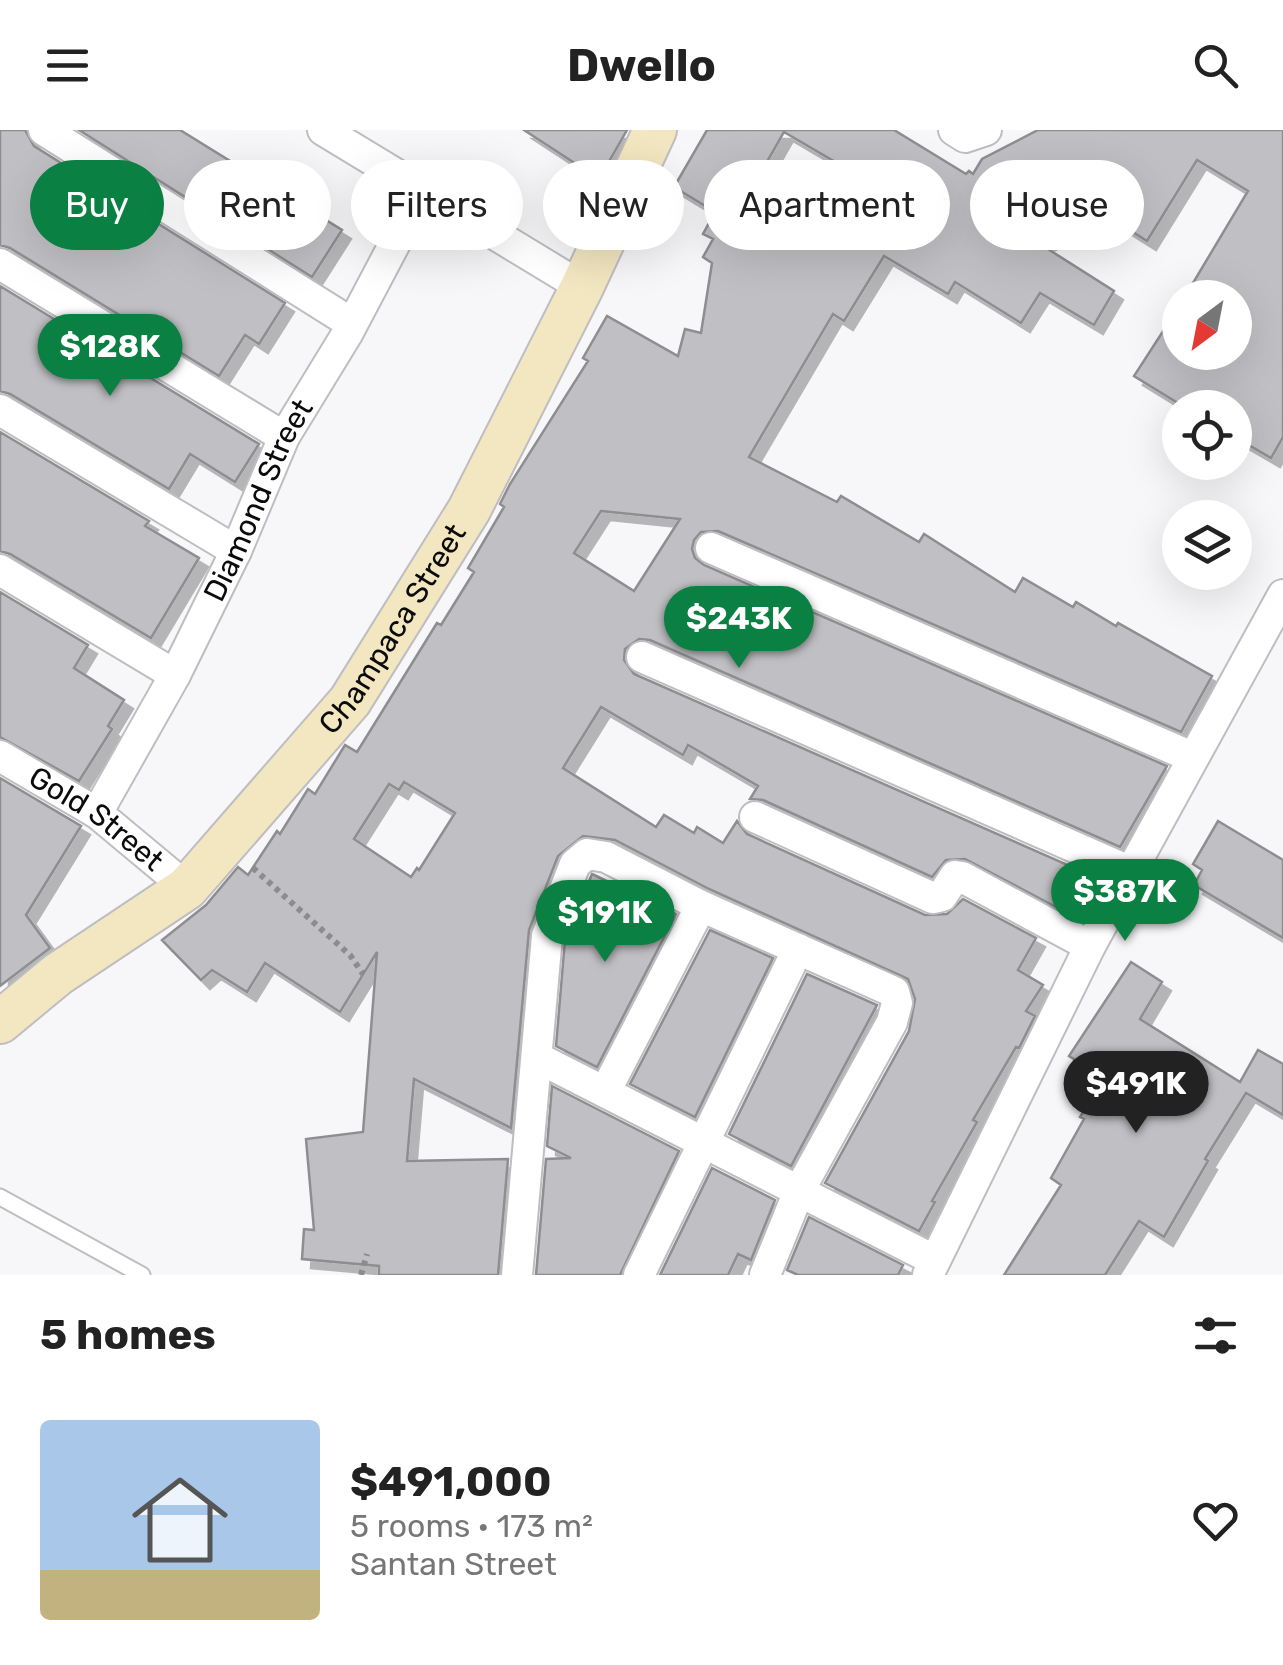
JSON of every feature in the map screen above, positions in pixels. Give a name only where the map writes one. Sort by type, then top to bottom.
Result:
[{"type":"street","points":[[44,130],[351,323]]},
{"type":"street","points":[[323,130],[373,160]]},
{"type":"street","name":"Champaca Street","points":[[0,1022],[58,974],[187,888],[350,702],[470,510],[582,287],[655,130]]},
{"type":"street","points":[[954,130],[965,137],[986,130]]},
{"type":"street","name":"Diamond Street","points":[[97,813],[175,676],[236,551],[284,436],[391,250]]},
{"type":"street","points":[[521,250],[582,287]]},
{"type":"street","points":[[0,264],[284,436]]},
{"type":"street","points":[[0,410],[236,551]]},
{"type":"street","points":[[710,548],[1192,758]]},
{"type":"street","points":[[0,570],[175,676]]},
{"type":"street","points":[[538,1058],[799,1191],[931,1268],[1090,946],[1283,595]]},
{"type":"street","points":[[642,658],[1130,871]]},
{"type":"street","name":"Gold Street","points":[[0,756],[97,813],[187,888]]},
{"type":"street","points":[[756,817],[933,898],[942,896],[955,876],[962,877],[1090,946]]},
{"type":"street","points":[[518,1275],[548,936],[575,864],[587,854],[606,857],[701,906],[894,992],[898,1004],[892,1022],[799,1191],[764,1275]]},
{"type":"street","points":[[605,1092],[701,906]]},
{"type":"street","points":[[639,1275],[798,949]]},
{"type":"lane","points":[[0,1197],[142,1275]]},
{"type":"path","points":[[225,844],[350,955],[363,974]]},
{"type":"path","points":[[361,1275],[366,1254]]},
{"type":"building","points":[[0,130],[25,130],[34,146],[56,160],[30,160],[30,250],[164,250],[164,227],[184,240],[184,250],[200,250],[285,303],[259,344],[245,335],[219,376],[0,245]]},
{"type":"building","points":[[79,130],[180,130],[229,160],[184,160],[184,196],[164,184],[164,160],[127,160]]},
{"type":"building","points":[[524,130],[627,130],[610,160],[570,160]]},
{"type":"building","points":[[707,130],[894,130],[943,160],[832,160],[784,132],[768,160],[704,160],[704,205],[684,193],[684,170]]},
{"type":"building","points":[[1038,130],[1283,130],[1283,437],[1271,458],[1252,447],[1252,390],[1162,390],[1162,393],[1134,376],[1162,333],[1162,370],[1252,370],[1252,280],[1195,280],[1248,191],[1197,160],[1147,241],[1144,160],[981,160]]},
{"type":"building","points":[[950,164],[966,174],[970,172],[970,250],[1049,250],[1114,291],[1094,325],[1040,293],[1021,323],[955,282],[948,294],[884,256],[844,321],[833,314],[749,457],[837,502],[841,496],[919,542],[924,534],[1015,592],[1023,578],[1073,607],[1076,602],[1212,676],[1181,732],[718,531],[701,532],[692,549],[704,565],[1167,766],[1120,847],[650,640],[639,639],[625,649],[624,660],[634,674],[1104,881],[1087,912],[1079,908],[1075,917],[965,859],[946,860],[932,877],[763,800],[750,799],[758,786],[688,745],[683,755],[601,707],[563,768],[656,827],[664,815],[694,833],[697,827],[723,843],[737,821],[747,834],[925,915],[947,914],[963,899],[1036,938],[1018,970],[1043,985],[1026,1011],[1035,1016],[973,1120],[977,1122],[932,1201],[935,1202],[919,1231],[825,1183],[909,1031],[915,999],[908,979],[709,889],[615,840],[583,836],[558,856],[529,930],[511,1128],[414,1079],[407,1161],[508,1159],[498,1275],[379,1275],[379,1266],[302,1259],[304,1229],[314,1230],[306,1139],[363,1132],[377,952],[340,1012],[265,963],[247,992],[212,970],[201,980],[162,940],[206,905],[238,867],[248,875],[308,789],[315,794],[345,745],[357,752],[437,623],[441,625],[474,572],[468,568],[504,507],[500,504],[510,484],[588,361],[583,358],[607,316],[678,356],[685,329],[701,333],[712,263],[703,257],[707,250],[950,250]],"holes":[[[601,511],[680,519],[634,591],[574,553]],[[404,782],[455,813],[411,877],[354,839],[389,784],[399,790]]]},
{"type":"building","points":[[331,223],[342,230],[331,247]]},
{"type":"building","points":[[269,250],[329,250],[312,277]]},
{"type":"building","points":[[0,286],[259,444],[235,482],[190,454],[169,489],[0,391]]},
{"type":"building","points":[[0,432],[149,521],[145,526],[199,558],[151,638],[0,551]]},
{"type":"building","points":[[0,592],[88,645],[74,668],[124,700],[108,726],[112,729],[79,781],[0,737]]},
{"type":"building","points":[[0,778],[81,826],[26,915],[50,948],[0,986]]},
{"type":"building","points":[[1218,821],[1283,860],[1283,938],[1194,885],[1202,870],[1193,864]]},
{"type":"building","points":[[592,874],[676,914],[597,1067],[556,1046],[565,940]]},
{"type":"building","points":[[710,930],[773,958],[695,1117],[630,1084]]},
{"type":"building","points":[[1131,962],[1162,982],[1140,1019],[1240,1082],[1258,1050],[1283,1064],[1283,1115],[1246,1093],[1164,1237],[1139,1221],[1105,1275],[1004,1275],[1061,1185],[1051,1178],[1104,1077],[1069,1056]]},
{"type":"building","points":[[807,974],[877,1005],[791,1166],[729,1134]]},
{"type":"building","points":[[552,1086],[679,1151],[620,1275],[536,1275],[546,1159],[571,1158],[547,1146]]},
{"type":"building","points":[[712,1168],[775,1200],[751,1260],[738,1254],[728,1275],[660,1275]]},
{"type":"building","points":[[809,1217],[903,1265],[898,1275],[798,1275],[787,1270]]}]
